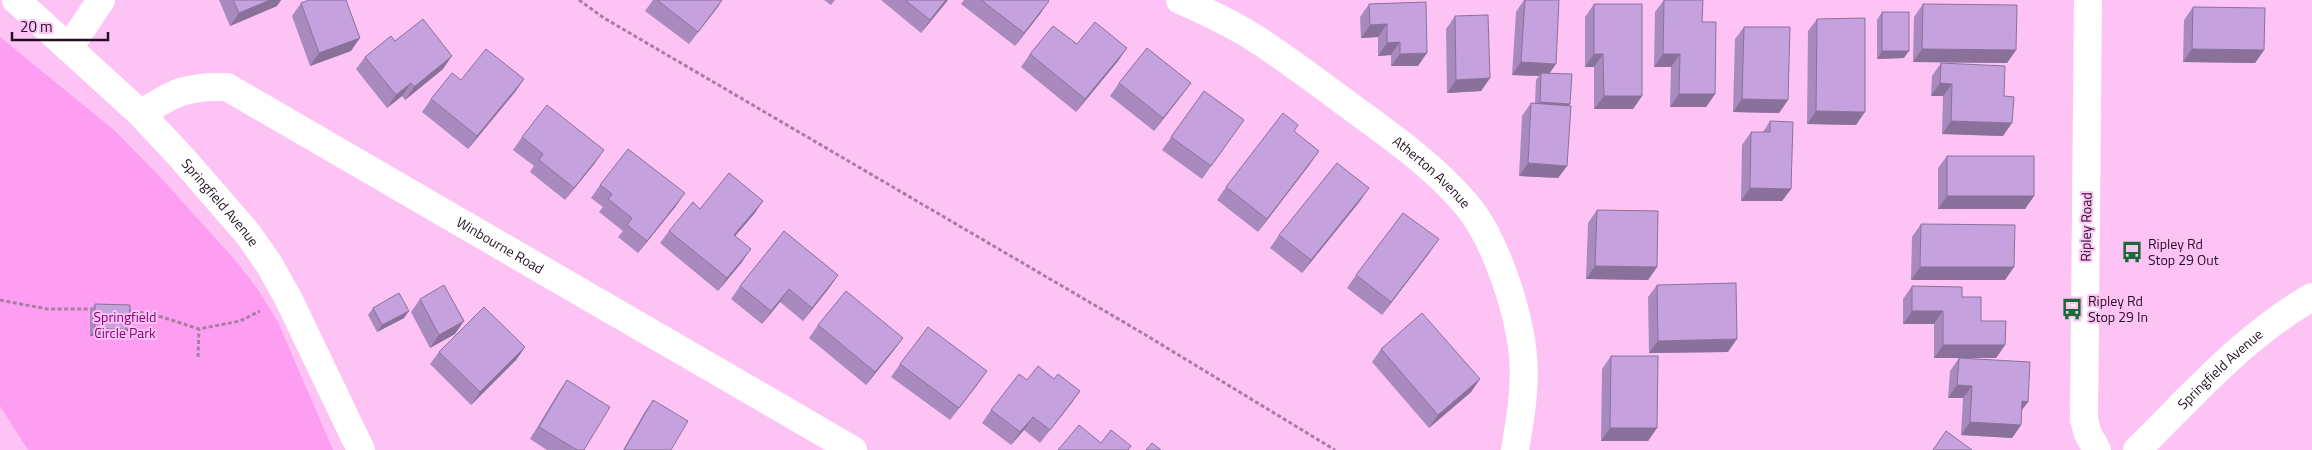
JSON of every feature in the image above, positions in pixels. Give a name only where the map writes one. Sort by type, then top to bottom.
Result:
[{"type":"street","name":"Springfield Avenue","points":[[16,0],[141,114],[248,234],[269,264],[288,298],[361,450]]},
{"type":"street","points":[[69,48],[101,0]]},
{"type":"street","name":"Atherton Avenue","points":[[1180,0],[1248,34],[1283,58],[1382,129],[1445,182],[1465,203],[1484,229],[1496,256],[1518,328],[1523,356],[1523,388],[1514,450]]},
{"type":"street","name":"Ripley Road","points":[[2088,0],[2084,420],[2088,434],[2097,450]]},
{"type":"street","name":"Winbourne Road","points":[[141,114],[168,96],[186,89],[227,87],[853,450]]},
{"type":"street","name":"Springfield Avenue","points":[[2138,450],[2241,349],[2282,314],[2312,297]]},
{"type":"path","points":[[579,0],[604,18],[1144,334],[1334,450]]},
{"type":"path","points":[[117,310],[162,317],[199,329],[240,321],[288,298]]},
{"type":"path","points":[[0,300],[47,309],[99,309]]},
{"type":"path","points":[[198,357],[199,329]]},
{"type":"green space","name":"Springfield Circle Park","points":[[0,37],[114,130],[162,179],[235,260],[257,288],[278,322],[333,450],[28,450],[0,406]]},
{"type":"building","points":[[233,0],[270,0],[239,13]]},
{"type":"building","points":[[309,0],[346,0],[360,38],[319,53],[301,3]]},
{"type":"building","points":[[657,0],[722,0],[698,32]]},
{"type":"building","points":[[905,0],[946,0],[930,20]]},
{"type":"building","points":[[981,0],[1048,0],[1049,1],[1024,33]]},
{"type":"building","points":[[1525,0],[1559,0],[1556,64],[1521,62]]},
{"type":"building","points":[[1664,0],[1703,0],[1702,22],[1716,22],[1715,94],[1679,94],[1680,54],[1663,54]]},
{"type":"building","points":[[1426,2],[1427,53],[1400,54],[1400,42],[1387,43],[1387,24],[1370,25],[1369,4]]},
{"type":"building","points":[[1594,4],[1642,4],[1642,96],[1604,96],[1603,54],[1594,54]]},
{"type":"building","points":[[1923,4],[2017,5],[2016,50],[1922,49]]},
{"type":"building","points":[[2193,7],[2265,8],[2264,50],[2192,49]]},
{"type":"building","points":[[1882,12],[1909,12],[1909,51],[1882,51]]},
{"type":"building","points":[[1488,15],[1490,78],[1456,80],[1455,16]]},
{"type":"building","points":[[1865,18],[1865,112],[1816,111],[1817,19]]},
{"type":"building","points":[[423,19],[452,56],[414,87],[411,83],[396,95],[365,57],[391,36],[395,41]]},
{"type":"building","points":[[1095,22],[1127,48],[1085,99],[1030,54],[1053,26],[1077,44]]},
{"type":"building","points":[[1744,27],[1790,27],[1788,100],[1742,99]]},
{"type":"building","points":[[1147,48],[1191,83],[1163,118],[1119,83]]},
{"type":"building","points":[[486,49],[524,79],[477,136],[431,99],[452,73],[461,80]]},
{"type":"building","points":[[1941,63],[2005,66],[2004,96],[2014,97],[2012,123],[1951,121],[1952,84],[1940,83]]},
{"type":"building","points":[[1541,73],[1572,74],[1570,104],[1540,102]]},
{"type":"building","points":[[1204,91],[1244,120],[1211,166],[1171,137]]},
{"type":"building","points":[[1531,103],[1571,106],[1567,166],[1528,163]]},
{"type":"building","points":[[547,105],[604,150],[574,188],[539,160],[543,154],[522,137]]},
{"type":"building","points":[[1283,113],[1298,125],[1294,131],[1319,151],[1267,219],[1226,187]]},
{"type":"building","points":[[1770,121],[1793,122],[1791,189],[1750,188],[1751,132],[1770,132]]},
{"type":"building","points":[[628,149],[685,193],[647,241],[627,225],[632,218],[608,199],[612,194],[600,185]]},
{"type":"building","points":[[1947,156],[2034,156],[2034,196],[1947,196]]},
{"type":"building","points":[[1337,163],[1369,188],[1311,260],[1279,235]]},
{"type":"building","points":[[729,173],[763,201],[734,235],[751,249],[727,278],[669,231],[693,202],[700,209]]},
{"type":"building","points":[[1597,210],[1658,211],[1657,267],[1595,266]]},
{"type":"building","points":[[1403,213],[1439,239],[1391,302],[1356,275]]},
{"type":"building","points":[[1921,224],[2015,225],[2014,267],[1920,267]]},
{"type":"building","points":[[784,231],[838,275],[812,308],[789,289],[771,311],[740,286]]},
{"type":"building","points":[[1736,283],[1737,339],[1658,341],[1657,285]]},
{"type":"building","points":[[444,285],[464,321],[439,335],[420,299]]},
{"type":"building","points":[[1912,286],[1962,287],[1962,297],[1981,297],[1981,321],[2006,321],[2005,345],[1943,345],[1943,311],[1912,311]]},
{"type":"building","points":[[846,291],[903,338],[875,372],[818,325]]},
{"type":"building","points":[[399,293],[409,311],[382,325],[373,308]]},
{"type":"building","points":[[95,304],[130,305],[129,329],[95,329]]},
{"type":"building","points":[[484,307],[525,347],[480,392],[439,352]]},
{"type":"building","points":[[1422,313],[1480,379],[1438,415],[1381,349]]},
{"type":"building","points":[[928,327],[987,371],[959,408],[900,364]]},
{"type":"building","points":[[1611,356],[1658,356],[1657,428],[1610,428]]},
{"type":"building","points":[[1959,358],[2030,362],[2028,402],[2022,401],[2021,425],[1970,422],[1972,386],[1957,385]]},
{"type":"building","points":[[1038,366],[1054,379],[1058,374],[1080,391],[1050,430],[1033,417],[1020,432],[991,410],[1019,374],[1027,380]]},
{"type":"building","points":[[567,380],[610,407],[584,450],[577,450],[539,427]]},
{"type":"building","points":[[653,400],[688,421],[671,450],[624,450]]},
{"type":"building","points":[[1079,425],[1101,443],[1111,430],[1131,446],[1128,450],[1058,450]]},
{"type":"building","points":[[1946,431],[1972,450],[1933,450]]},
{"type":"building","points":[[1152,443],[1161,450],[1146,450]]},
{"type":"place","name":"Ripley Rd Stop 29 Out","points":[[2132,252]]},
{"type":"place","name":"Ripley Rd Stop 29 In","points":[[2072,309]]}]
